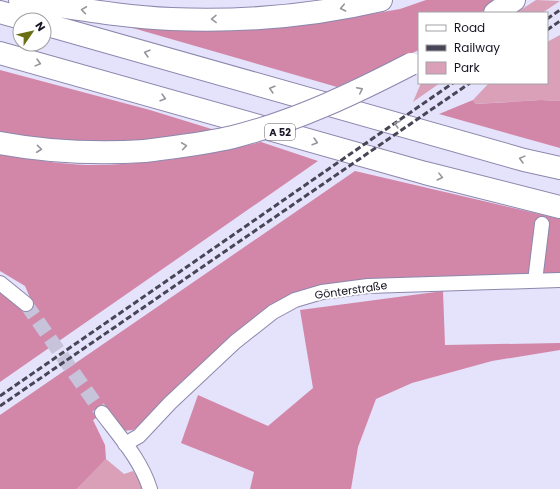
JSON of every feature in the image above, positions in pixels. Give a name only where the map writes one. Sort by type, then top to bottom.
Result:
[{"type":"highway","points":[[20,0],[108,13],[170,19],[196,19],[269,18],[318,14],[381,0]]},
{"type":"highway","points":[[496,12],[514,0]]},
{"type":"highway","points":[[0,12],[12,15]]},
{"type":"highway","points":[[52,26],[524,160],[560,168]]},
{"type":"highway","name":"A 52","points":[[0,53],[425,173],[560,208]]},
{"type":"highway","points":[[0,143],[67,152],[113,153],[145,151],[206,143],[285,121],[338,101],[415,62]]},
{"type":"street","points":[[535,281],[542,224]]},
{"type":"street","name":"Gönterstraße","points":[[125,444],[139,436],[170,403],[235,342],[273,312],[295,300],[322,292],[368,286],[560,280]]},
{"type":"street","points":[[0,283],[26,304]]},
{"type":"street","points":[[102,413],[135,458],[147,478],[150,489]]},
{"type":"green space","points":[[536,0],[560,1],[544,12],[518,12]]},
{"type":"green space","points":[[560,35],[560,101],[541,100],[474,104],[473,100],[488,84],[548,84],[548,41]]},
{"type":"green space","points":[[421,84],[439,84],[413,102]]},
{"type":"green space","points":[[106,459],[124,474],[133,471],[139,479],[142,489],[77,489]]},
{"type":"shaded area","points":[[426,0],[501,0],[482,12],[418,12],[418,50],[337,87],[112,22],[348,18],[400,9]]},
{"type":"shaded area","points":[[0,70],[150,110],[218,131],[143,142],[86,142],[0,134]]},
{"type":"shaded area","points":[[473,100],[475,104],[541,100],[560,101],[560,148],[439,114]]},
{"type":"shaded area","points":[[261,142],[318,161],[0,382],[0,292],[31,300],[25,286],[0,271],[0,154],[66,164],[110,165],[175,159],[218,152]]},
{"type":"shaded area","points":[[355,171],[560,219],[560,275],[382,280],[269,309],[181,382],[141,425],[133,430],[123,431],[115,422],[108,410],[93,420],[105,445],[106,459],[77,489],[0,489],[0,415]]},
{"type":"shaded area","points":[[443,291],[445,345],[560,343],[560,350],[492,361],[412,383],[376,399],[358,447],[351,489],[250,489],[254,472],[181,443],[198,395],[268,426],[313,388],[300,310]]},
{"type":"tunnel","points":[[26,304],[102,413]]},
{"type":"railway","points":[[548,18],[560,10]]},
{"type":"railway","points":[[548,29],[560,21]]},
{"type":"railway","points":[[0,396],[452,84]]},
{"type":"railway","points":[[0,406],[469,84]]}]
